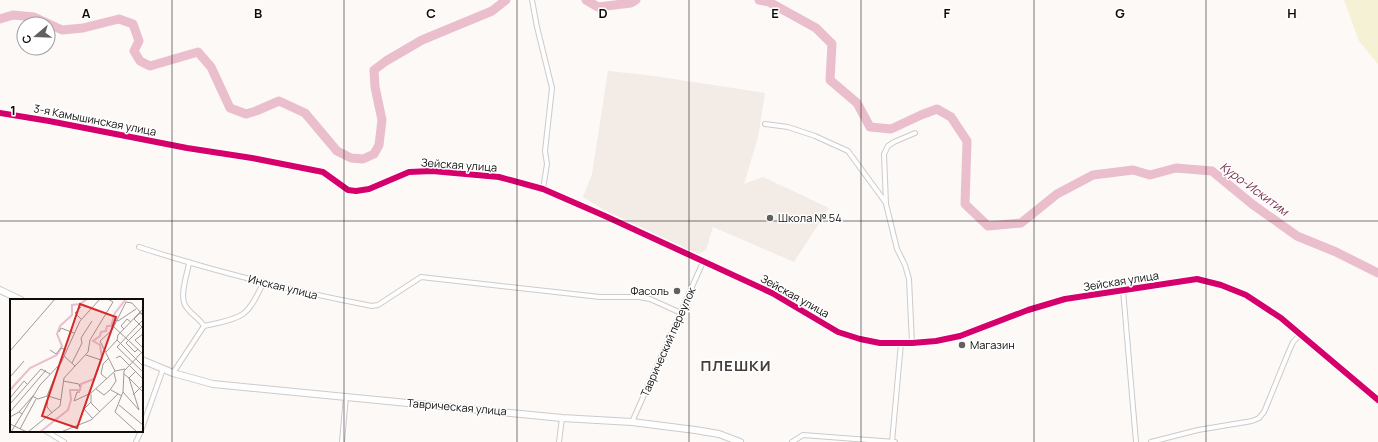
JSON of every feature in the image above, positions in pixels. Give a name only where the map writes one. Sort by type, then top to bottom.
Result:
[{"type":"main road","points":[[0,290],[19,299]]},
{"type":"main road","name":"Таврическая улица","points":[[143,360],[163,370],[213,384],[562,418],[632,422],[719,434],[740,442]]},
{"type":"street","points":[[532,0],[552,88],[545,151],[547,164],[543,189]]},
{"type":"street","name":"3-я Камышинская улица","points":[[0,113],[187,148]]},
{"type":"street","points":[[765,124],[788,127],[848,150],[886,204]]},
{"type":"street","points":[[912,343],[909,279],[905,265],[897,249],[886,204],[884,154],[885,150],[894,142],[915,133]]},
{"type":"street","name":"Зейская улица","points":[[187,148],[252,158],[323,172],[348,190],[356,191],[370,189],[409,172],[432,171],[499,177],[543,189],[772,293],[838,332],[880,343],[936,341],[960,336],[1028,310],[1065,300],[1198,279],[1221,285],[1246,295],[1281,318],[1378,400]]},
{"type":"street","name":"Инская улица","points":[[140,247],[189,263],[318,296],[372,306],[378,305],[421,277],[600,297],[639,297],[650,299],[681,313]]},
{"type":"street","name":"Таврический переулок","points":[[632,422],[703,262]]},
{"type":"street","points":[[189,263],[182,297],[183,304],[188,310],[199,318],[204,326]]},
{"type":"street","points":[[173,373],[204,326],[236,318],[244,313],[264,282]]},
{"type":"street","points":[[1123,290],[1136,442]]},
{"type":"street","points":[[1151,442],[1198,430],[1252,421],[1259,418],[1264,412],[1293,342],[1300,334]]},
{"type":"street","points":[[792,442],[803,435],[894,442],[901,343]]},
{"type":"street","points":[[143,423],[163,370]]},
{"type":"street","points":[[342,442],[346,396]]},
{"type":"street","points":[[559,442],[562,418]]},
{"type":"street","points":[[48,432],[64,442]]},
{"type":"street","points":[[136,442],[141,432]]},
{"type":"shaded area","points":[[1344,0],[1378,0],[1378,64],[1359,41]]},
{"type":"shaded area","points":[[608,71],[647,75],[765,93],[758,137],[744,184],[763,177],[829,208],[794,262],[713,227],[706,250],[698,254],[604,210],[583,197],[592,174]]},
{"type":"waterway","name":"Куро-Искитим","points":[[0,19],[13,15],[34,17],[62,30],[83,28],[119,19],[133,24],[139,41],[134,51],[140,61],[150,66],[198,52],[211,67],[230,108],[246,114],[279,101],[305,113],[337,151],[351,158],[363,159],[374,154],[379,145],[382,120],[375,87],[374,70],[386,61],[422,40],[492,11],[506,0]]},
{"type":"waterway","name":"Куро-Искитим","points":[[586,0],[598,7],[631,3],[636,0]]},
{"type":"waterway","name":"Куро-Искитим","points":[[759,0],[769,2],[816,28],[832,44],[830,80],[857,103],[870,127],[891,129],[937,109],[951,117],[967,141],[965,204],[988,226],[1021,223],[1057,194],[1093,175],[1133,170],[1150,175],[1176,168],[1212,171],[1252,204],[1297,236],[1336,252],[1378,273]]},
{"type":"cycle path","points":[[0,113],[323,172],[348,190],[356,191],[369,189],[409,172],[432,171],[499,177],[543,189],[605,216],[772,293],[838,332],[880,343],[936,341],[960,336],[1028,310],[1065,299],[1197,279],[1221,285],[1246,295],[1281,318],[1378,400]]},
{"type":"place","name":"Школа № 54","points":[[770,218]]},
{"type":"place","name":"Фасоль","points":[[677,291]]},
{"type":"place","name":"Магазин","points":[[962,345]]},
{"type":"district","name":"ПЛЕШКИ","points":[[736,366]]}]
